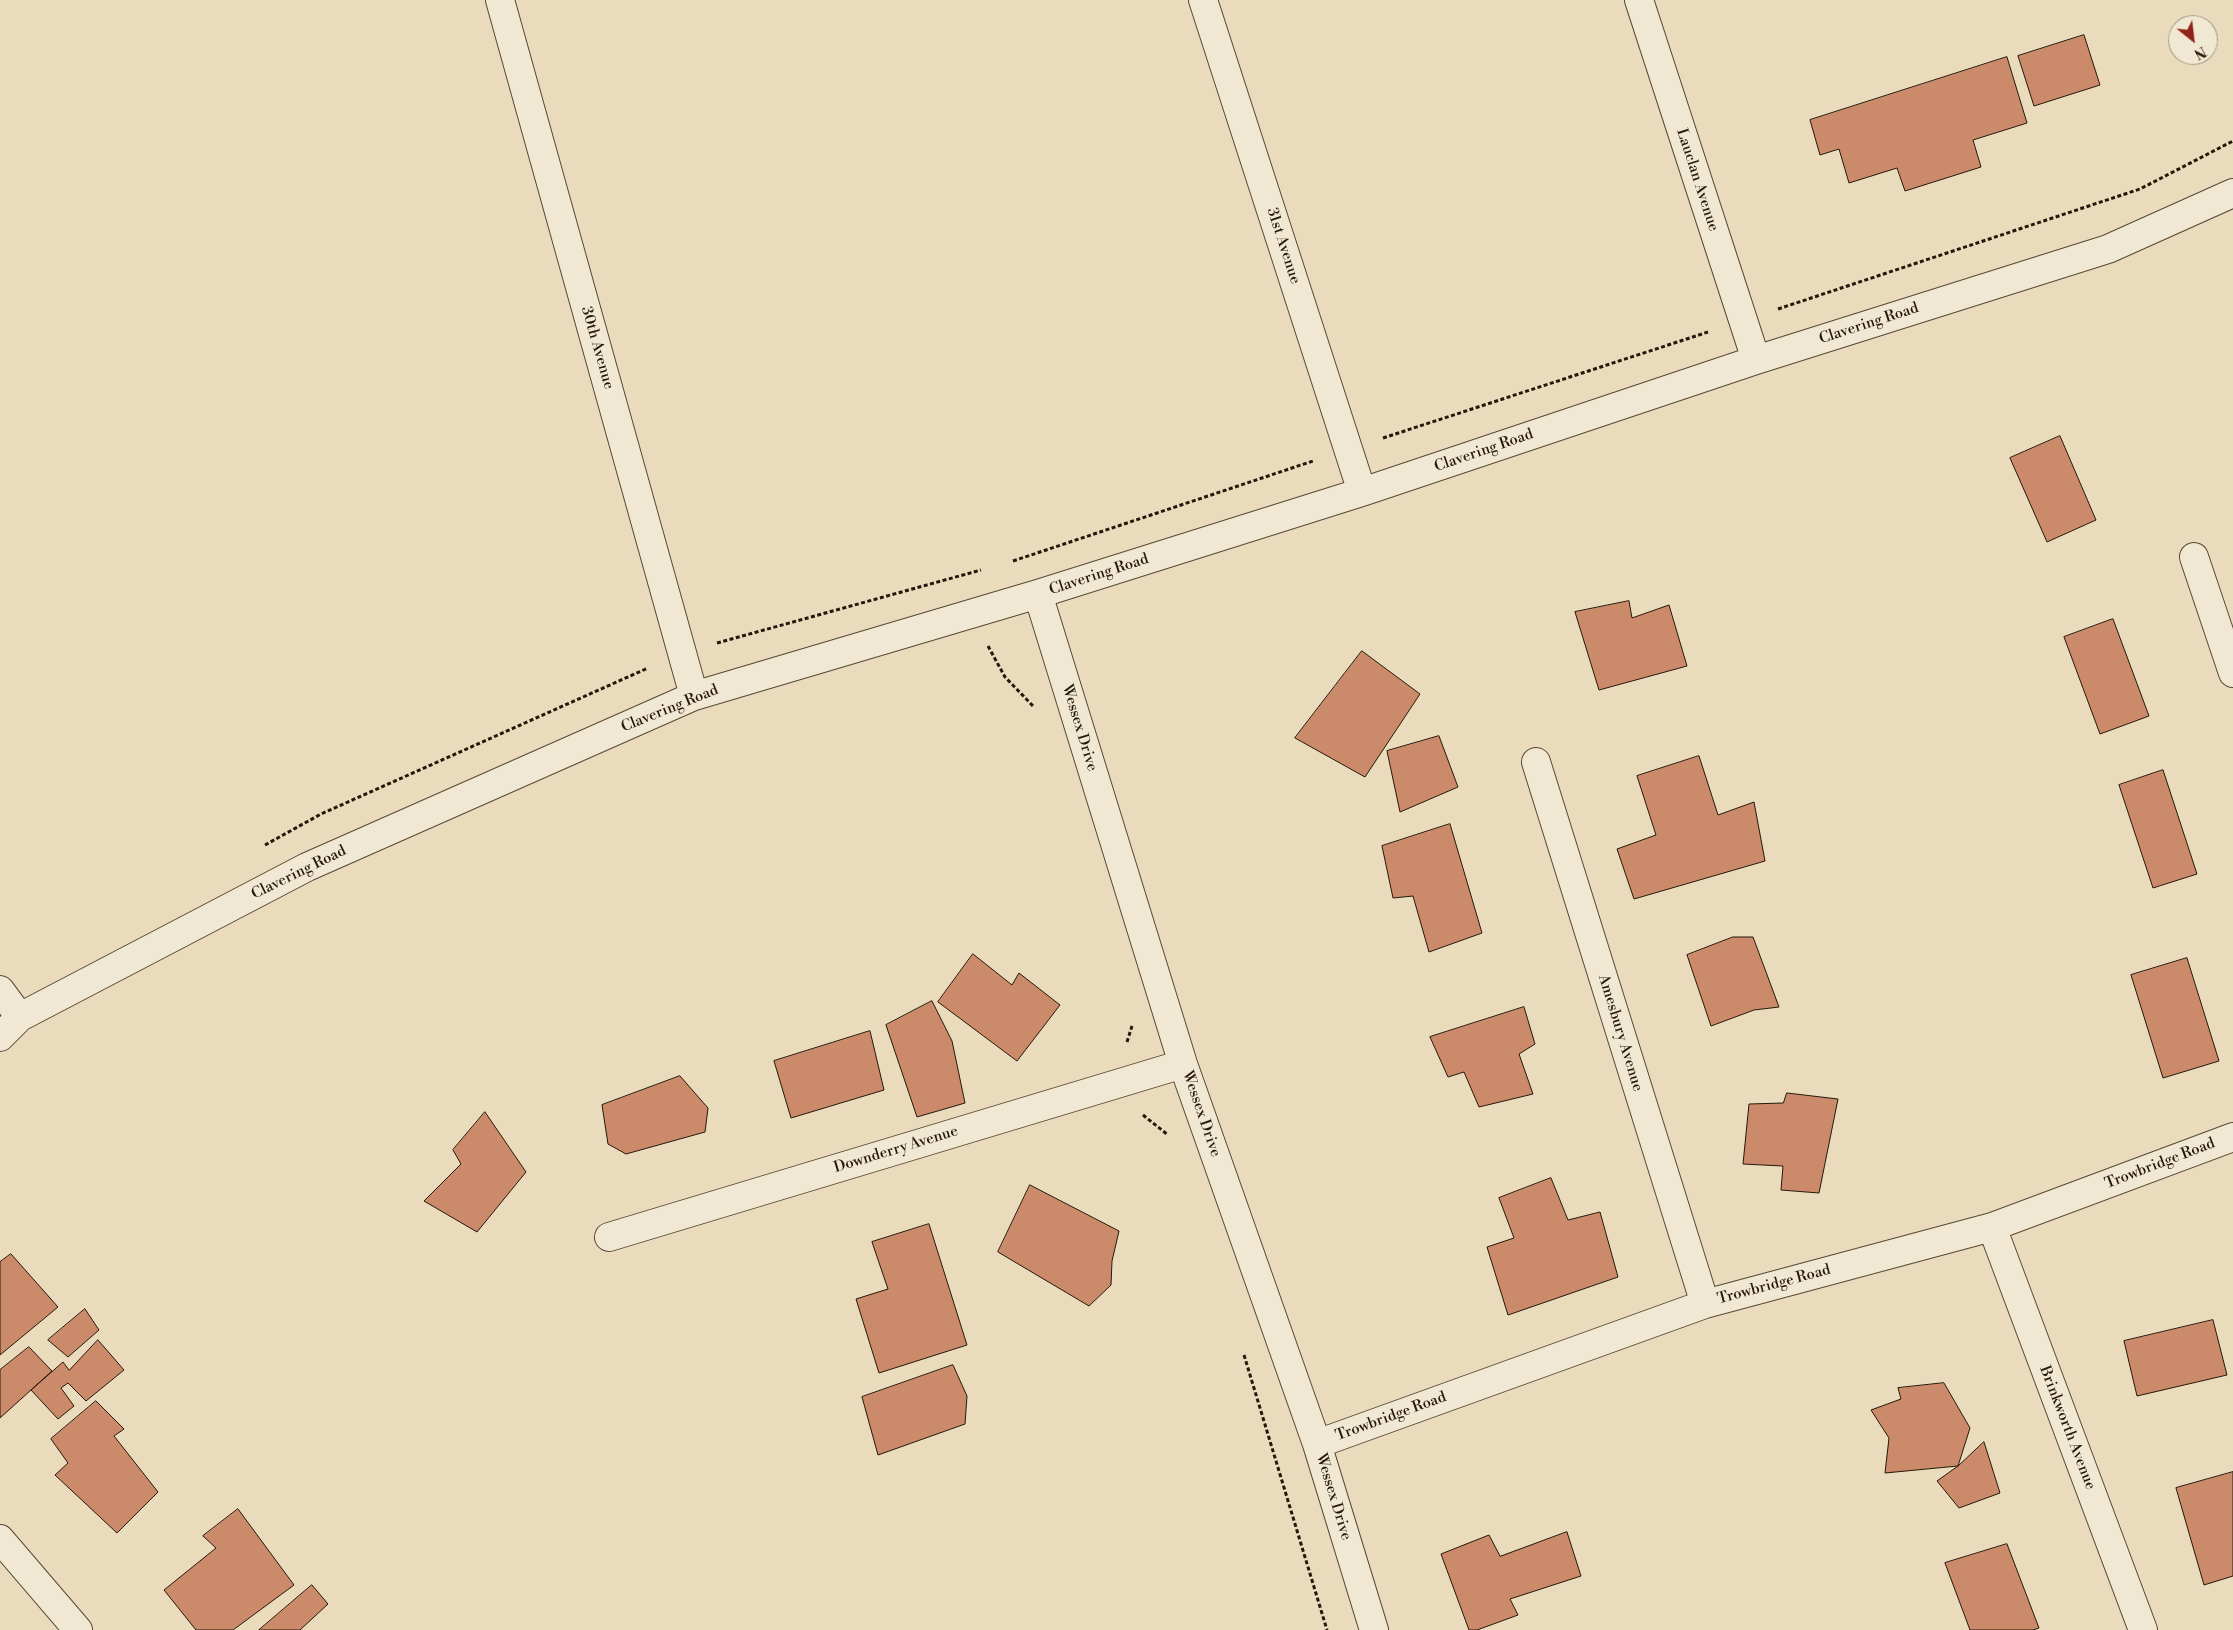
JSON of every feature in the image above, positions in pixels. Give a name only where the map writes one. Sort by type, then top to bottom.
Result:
[{"type":"street","name":"30th Avenue","points":[[500,0],[694,696]]},
{"type":"street","name":"31st Avenue","points":[[1203,0],[1362,492]]},
{"type":"street","name":"Lauclan Avenue","points":[[1638,0],[1756,360]]},
{"type":"street","name":"Clavering Road","points":[[0,1037],[20,1017],[307,867],[694,696],[1038,594],[1362,492],[1756,360],[2108,248],[2233,193]]},
{"type":"street","points":[[2194,557],[2233,672]]},
{"type":"street","name":"Wessex Drive","points":[[1038,594],[1183,1064],[1317,1444],[1374,1630]]},
{"type":"street","name":"Amesbury Avenue","points":[[1536,762],[1705,1304]]},
{"type":"street","points":[[0,990],[20,1017]]},
{"type":"street","name":"Downderry Avenue","points":[[609,1237],[1183,1064]]},
{"type":"street","name":"Trowbridge Road","points":[[1317,1444],[1705,1304],[1992,1227],[2233,1137]]},
{"type":"street","name":"Brinkworth Avenue","points":[[1992,1227],[2143,1630]]},
{"type":"street","points":[[0,1539],[78,1630]]},
{"type":"building","points":[[2084,35],[2100,85],[2034,106],[2018,56]]},
{"type":"building","points":[[2007,57],[2027,123],[1973,140],[1981,167],[1905,191],[1897,168],[1849,183],[1839,149],[1820,155],[1810,120]]},
{"type":"building","points":[[2060,436],[2096,520],[2047,542],[2010,458]]},
{"type":"building","points":[[1629,601],[1632,618],[1669,605],[1687,666],[1599,690],[1575,612]]},
{"type":"building","points":[[2113,619],[2149,716],[2100,734],[2064,637]]},
{"type":"building","points":[[1362,651],[1420,694],[1365,777],[1295,738]]},
{"type":"building","points":[[1439,736],[1458,787],[1400,812],[1387,751]]},
{"type":"building","points":[[1699,756],[1718,815],[1754,802],[1765,861],[1634,899],[1617,849],[1656,835],[1637,776]]},
{"type":"building","points":[[2163,770],[2197,874],[2153,888],[2119,785]]},
{"type":"building","points":[[1450,824],[1482,933],[1429,952],[1413,896],[1393,898],[1382,846]]},
{"type":"building","points":[[1733,937],[1753,937],[1779,1007],[1754,1010],[1711,1026],[1687,955]]},
{"type":"building","points":[[973,954],[1012,985],[1019,973],[1060,1005],[1017,1061],[938,1002]]},
{"type":"building","points":[[2187,958],[2219,1061],[2163,1078],[2131,975]]},
{"type":"building","points":[[932,1001],[952,1041],[965,1103],[917,1117],[886,1025]]},
{"type":"building","points":[[1524,1007],[1535,1044],[1519,1054],[1533,1094],[1479,1107],[1464,1072],[1448,1077],[1430,1037]]},
{"type":"building","points":[[870,1031],[884,1090],[791,1118],[774,1061]]},
{"type":"building","points":[[680,1076],[708,1108],[705,1132],[626,1154],[608,1144],[602,1105]]},
{"type":"building","points":[[1787,1093],[1838,1099],[1819,1193],[1781,1190],[1783,1166],[1743,1164],[1749,1104],[1783,1103]]},
{"type":"building","points":[[485,1112],[526,1172],[477,1232],[424,1201],[461,1164],[453,1150]]},
{"type":"building","points":[[1551,1178],[1568,1220],[1600,1212],[1618,1277],[1508,1315],[1487,1247],[1514,1238],[1499,1198]]},
{"type":"building","points":[[1030,1185],[1119,1231],[1112,1261],[1111,1285],[1089,1306],[998,1252]]},
{"type":"building","points":[[929,1224],[967,1345],[879,1373],[856,1299],[888,1289],[872,1242]]},
{"type":"building","points":[[11,1254],[58,1307],[0,1355],[0,1262]]},
{"type":"building","points":[[85,1309],[99,1330],[68,1357],[48,1340]]},
{"type":"building","points":[[2213,1320],[2227,1375],[2137,1396],[2124,1341]]},
{"type":"building","points":[[98,1340],[124,1370],[86,1401],[68,1383],[61,1388],[74,1406],[58,1419],[31,1390],[63,1362],[69,1370]]},
{"type":"building","points":[[29,1347],[52,1371],[0,1418],[0,1370]]},
{"type":"building","points":[[953,1365],[967,1396],[965,1424],[878,1455],[862,1397]]},
{"type":"building","points":[[1944,1383],[1970,1428],[1958,1466],[1885,1473],[1889,1438],[1871,1410],[1901,1399],[1898,1388]]},
{"type":"building","points":[[96,1401],[124,1429],[114,1436],[158,1492],[117,1533],[55,1475],[68,1463],[51,1439]]},
{"type":"building","points":[[1984,1442],[2000,1493],[1959,1508],[1937,1481],[1958,1466]]},
{"type":"building","points":[[2233,1472],[2233,1576],[2204,1585],[2176,1488]]},
{"type":"building","points":[[238,1509],[294,1585],[233,1630],[196,1630],[164,1590],[216,1548],[203,1536]]},
{"type":"building","points":[[1567,1532],[1581,1576],[1510,1599],[1518,1615],[1477,1630],[1469,1630],[1441,1554],[1489,1535],[1500,1556]]},
{"type":"building","points":[[2007,1544],[2039,1628],[2033,1630],[1970,1630],[1945,1563]]},
{"type":"building","points":[[312,1585],[328,1604],[300,1630],[259,1630]]}]
